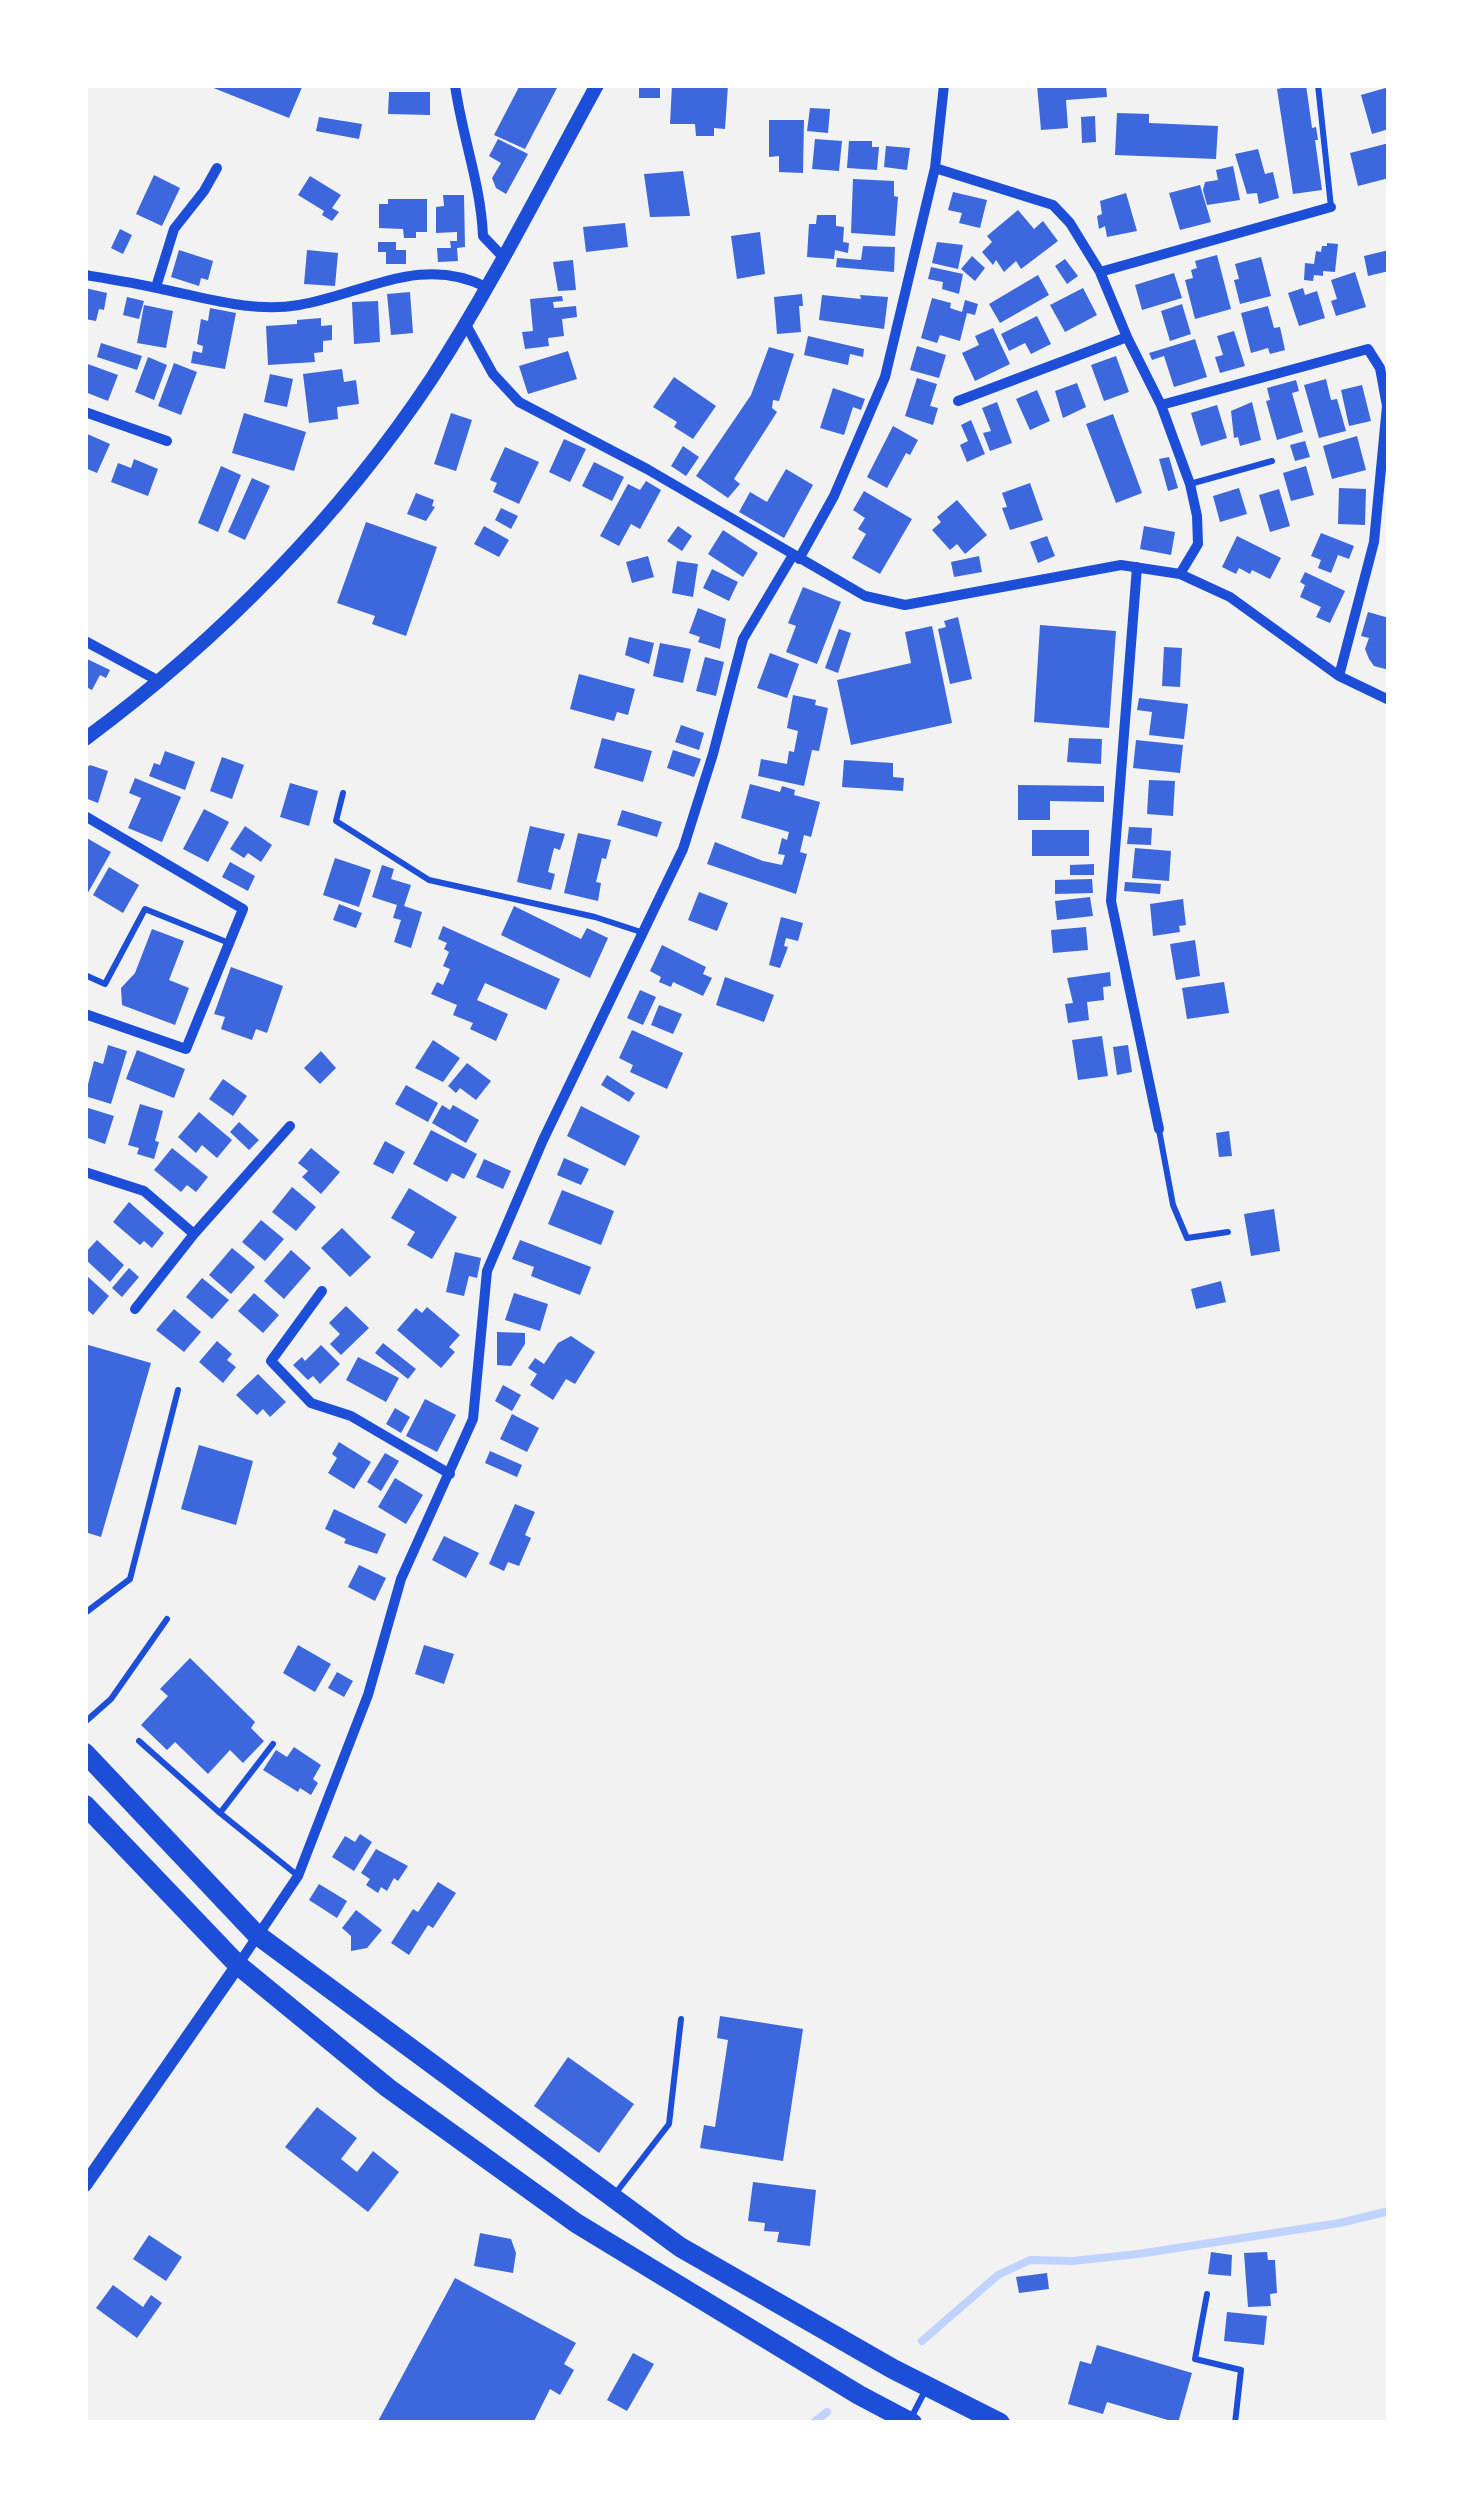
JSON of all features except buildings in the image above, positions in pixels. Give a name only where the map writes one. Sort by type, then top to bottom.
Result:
[{"type":"highway","points":[[85,1753],[256,1934],[680,2247],[893,2369],[1000,2423]]},
{"type":"highway","points":[[85,1806],[238,1965],[388,2088],[576,2224],[910,2422]]},
{"type":"street","points":[[455,85],[460,127],[482,203],[483,236],[503,257]]},
{"type":"street","points":[[85,739],[196,650],[243,606],[328,514],[431,379],[597,85]]},
{"type":"street","points":[[85,2186],[298,1876],[368,1695],[401,1580],[473,1418],[487,1271],[543,1140],[682,850],[713,754],[743,639],[834,496],[885,377],[935,168],[944,85]]},
{"type":"street","points":[[156,288],[174,229],[217,168]]},
{"type":"street","points":[[935,168],[1054,205],[1070,223],[1100,272],[1160,405],[1190,484],[1198,544],[1180,574]]},
{"type":"street","points":[[1100,272],[1331,207]]},
{"type":"street","points":[[85,274],[250,308],[299,305],[392,279],[438,272],[465,276],[486,287]]},
{"type":"street","points":[[465,323],[493,374],[520,402],[632,460],[865,596],[905,604],[1121,565],[1180,574],[1230,597],[1339,676],[1389,700]]},
{"type":"street","points":[[958,401],[1127,337]]},
{"type":"street","points":[[1160,405],[1368,349],[1380,368],[1387,406],[1374,542],[1339,676]]},
{"type":"street","points":[[85,412],[167,441]]},
{"type":"street","points":[[1136,567],[1110,901],[1159,1128]]},
{"type":"street","points":[[85,641],[157,680]]},
{"type":"street","points":[[85,816],[242,909],[186,1050],[85,1014]]},
{"type":"street","points":[[134,1308],[290,1126]]},
{"type":"street","points":[[85,1172],[144,1191],[194,1234]]},
{"type":"street","points":[[322,1291],[271,1361],[311,1403],[351,1416],[450,1474]]},
{"type":"lane","points":[[1318,85],[1331,207]]},
{"type":"lane","points":[[1190,484],[1272,461]]},
{"type":"lane","points":[[343,793],[336,821],[429,880],[595,916],[644,933]]},
{"type":"lane","points":[[85,975],[106,984],[145,910],[228,944]]},
{"type":"lane","points":[[1159,1128],[1173,1205],[1187,1238],[1228,1232]]},
{"type":"lane","points":[[85,1613],[130,1579],[178,1390]]},
{"type":"lane","points":[[85,1722],[110,1699],[167,1619]]},
{"type":"lane","points":[[139,1741],[298,1876]]},
{"type":"lane","points":[[220,1813],[273,1744]]},
{"type":"lane","points":[[613,2197],[669,2124],[680,2019]]},
{"type":"lane","points":[[1207,2294],[1195,2359],[1241,2370],[1235,2423]]},
{"type":"lane","points":[[910,2422],[928,2385]]},
{"type":"waterway","points":[[922,2341],[998,2275],[1030,2260],[1073,2261],[1138,2254],[1340,2223],[1389,2211]]},
{"type":"waterway","points":[[813,2423],[827,2412]]}]
